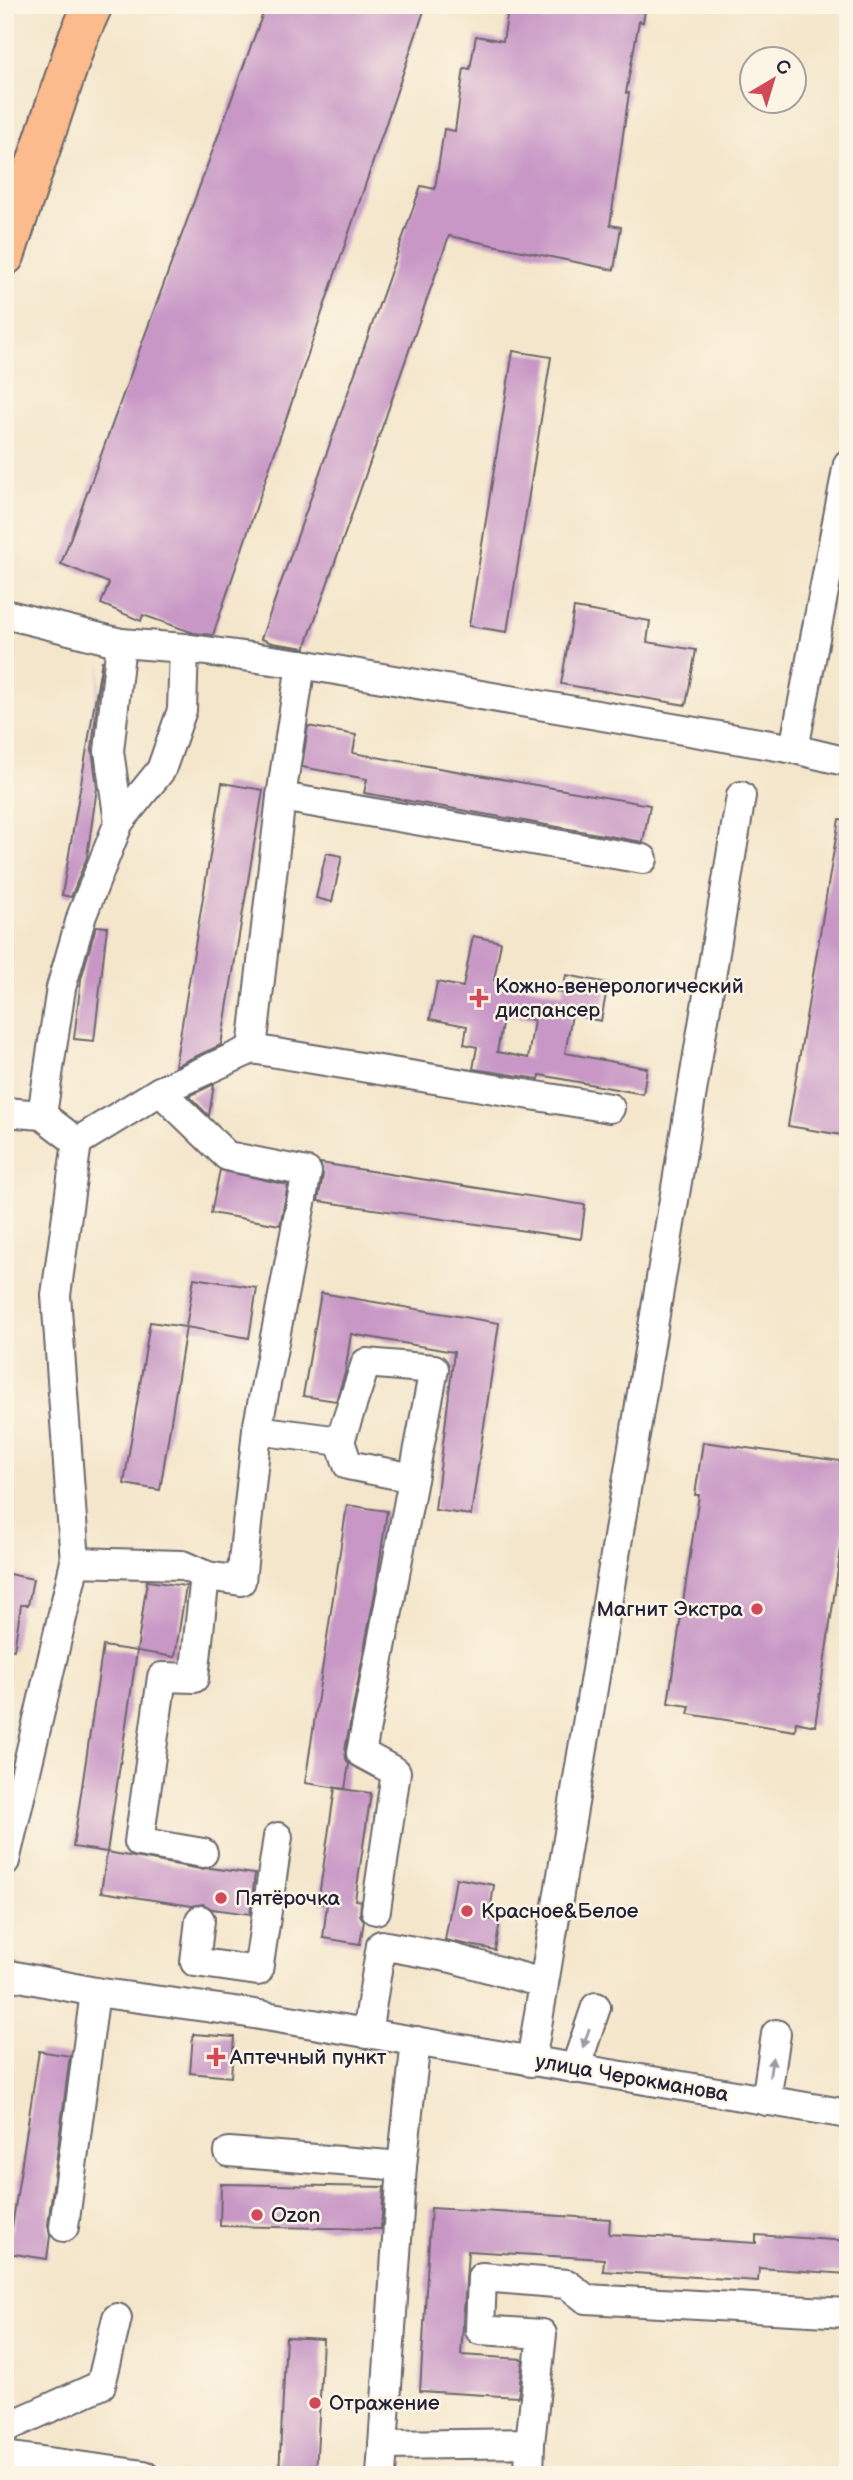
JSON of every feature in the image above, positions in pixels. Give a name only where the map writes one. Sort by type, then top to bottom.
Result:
[{"type":"highway","points":[[5,256],[77,40],[93,5]]},
{"type":"street","points":[[794,749],[848,464]]},
{"type":"street","points":[[5,614],[121,643],[184,648],[301,664],[794,749],[848,762]]},
{"type":"street","points":[[119,822],[109,751],[121,643]]},
{"type":"street","points":[[41,1115],[61,988],[82,915],[119,822],[161,769],[182,710],[184,648]]},
{"type":"street","points":[[252,1049],[281,797],[301,664]]},
{"type":"street","points":[[531,2062],[741,796]]},
{"type":"street","points":[[281,797],[643,859]]},
{"type":"street","points":[[77,1142],[160,1091],[252,1049],[610,1108]]},
{"type":"street","points":[[75,1562],[182,1565],[205,1575],[241,1581],[257,1430],[307,1172],[228,1156],[160,1091]]},
{"type":"street","points":[[5,1112],[41,1115],[77,1142]]},
{"type":"street","points":[[5,1860],[75,1562],[56,1295],[77,1142]]},
{"type":"street","points":[[376,1910],[396,1772],[361,1754],[434,1368],[366,1363],[340,1441],[348,1465],[413,1478]]},
{"type":"street","points":[[257,1430],[340,1441]]},
{"type":"street","points":[[203,1853],[139,1842],[162,1677],[194,1678],[205,1575]]},
{"type":"street","points":[[242,2012],[258,1971],[278,1837]]},
{"type":"street","points":[[200,1920],[195,1962],[258,1971]]},
{"type":"street","points":[[367,2034],[381,1945],[452,1958],[543,1983]]},
{"type":"street","name":"улица Черокманова","points":[[5,1974],[95,1992],[242,2012],[848,2114]]},
{"type":"street","points":[[64,2227],[95,1992]]},
{"type":"street","points":[[575,2069],[596,2007]]},
{"type":"street","points":[[766,2101],[776,2034]]},
{"type":"street","points":[[381,2475],[402,2166],[416,2041]]},
{"type":"street","points":[[229,2152],[402,2166]]},
{"type":"street","points":[[529,2475],[542,2334],[480,2330],[482,2277],[567,2284],[586,2299],[848,2313]]},
{"type":"street","points":[[5,2428],[102,2385],[117,2318]]},
{"type":"street","points":[[383,2445],[530,2443]]},
{"type":"street","points":[[5,2456],[144,2475]]},
{"type":"building","points":[[266,5],[426,5],[213,635],[194,633],[143,615],[141,621],[101,604],[109,583],[61,564]]},
{"type":"building","points":[[509,5],[646,5],[643,22],[639,21],[626,93],[629,93],[610,225],[621,227],[614,270],[449,236],[305,648],[261,639],[421,186],[435,189],[444,129],[455,131],[464,68],[470,69],[476,36],[503,41]]},
{"type":"building","points":[[513,351],[551,357],[507,632],[469,626]]},
{"type":"building","points":[[574,608],[650,621],[647,642],[696,650],[686,705],[561,684]]},
{"type":"building","points":[[102,660],[92,749],[97,788],[87,857],[71,897],[62,895]]},
{"type":"building","points":[[308,726],[356,735],[353,753],[650,805],[643,842],[364,793],[367,779],[302,767]]},
{"type":"building","points":[[222,783],[263,790],[221,1045],[175,1066]]},
{"type":"building","points":[[839,819],[848,820],[848,1136],[788,1126]]},
{"type":"building","points":[[326,853],[342,856],[332,902],[316,898]]},
{"type":"building","points":[[96,926],[107,927],[94,1041],[74,1039],[81,979]]},
{"type":"building","points":[[473,936],[501,942],[494,980],[563,993],[566,975],[608,983],[601,1021],[572,1015],[565,1053],[647,1068],[643,1094],[540,1075],[539,1079],[473,1069],[477,1047],[464,1044],[467,1026],[430,1019],[437,982],[463,987]],"holes":[[[504,1014],[534,1020],[528,1058],[497,1052]]]},
{"type":"building","points":[[214,1084],[209,1116],[189,1096]]},
{"type":"building","points":[[320,1163],[585,1205],[581,1239],[318,1201],[323,1175]]},
{"type":"building","points":[[220,1170],[288,1185],[280,1225],[211,1213]]},
{"type":"building","points":[[194,1278],[257,1288],[249,1338],[186,1327]]},
{"type":"building","points":[[321,1293],[499,1323],[471,1515],[435,1510],[454,1352],[351,1334],[345,1373],[336,1401],[303,1396]]},
{"type":"building","points":[[150,1322],[186,1327],[160,1490],[124,1484]]},
{"type":"building","name":"Магнит Экстра","points":[[703,1442],[848,1462],[848,1516],[846,1515],[815,1726],[796,1722],[795,1731],[688,1714],[690,1706],[668,1703],[699,1495],[695,1495]]},
{"type":"building","points":[[347,1505],[387,1511],[376,1587],[345,1750],[349,1764],[345,1789],[305,1783]]},
{"type":"building","points":[[9,1574],[33,1579],[28,1605],[21,1605],[14,1650],[5,1649],[5,1604]]},
{"type":"building","points":[[147,1581],[186,1586],[175,1657],[137,1651]]},
{"type":"building","points":[[103,1646],[137,1651],[107,1852],[73,1847]]},
{"type":"building","points":[[335,1788],[371,1793],[355,1900],[361,1901],[360,1915],[364,1921],[360,1944],[323,1938],[327,1904],[318,1903]]},
{"type":"building","points":[[107,1852],[200,1869],[255,1874],[250,1914],[212,1909],[203,1904],[192,1906],[101,1892]]},
{"type":"building","points":[[456,1878],[494,1885],[489,1919],[500,1921],[495,1950],[445,1940]]},
{"type":"building","points":[[193,2034],[234,2037],[231,2077],[190,2073]]},
{"type":"building","points":[[39,2051],[70,2056],[48,2225],[50,2236],[47,2259],[8,2253]]},
{"type":"building","points":[[221,2184],[384,2187],[381,2229],[220,2226]]},
{"type":"building","points":[[431,2208],[610,2219],[609,2234],[756,2243],[756,2235],[848,2241],[848,2274],[759,2268],[758,2281],[603,2271],[604,2259],[468,2251],[461,2355],[523,2359],[518,2397],[420,2391]]},
{"type":"building","points":[[286,2337],[323,2339],[316,2475],[279,2475]]},
{"type":"place","name":"Кожно-венерологический диспансер","points":[[479,998]]},
{"type":"place","name":"Магнит Экстра","points":[[757,1609]]},
{"type":"place","name":"Пятёрочка","points":[[221,1898]]},
{"type":"place","name":"Красное&Белое","points":[[467,1911]]},
{"type":"place","name":"Аптечный пункт","points":[[216,2057]]},
{"type":"place","name":"Ozon","points":[[257,2215]]},
{"type":"place","name":"Отражение","points":[[315,2403]]}]
